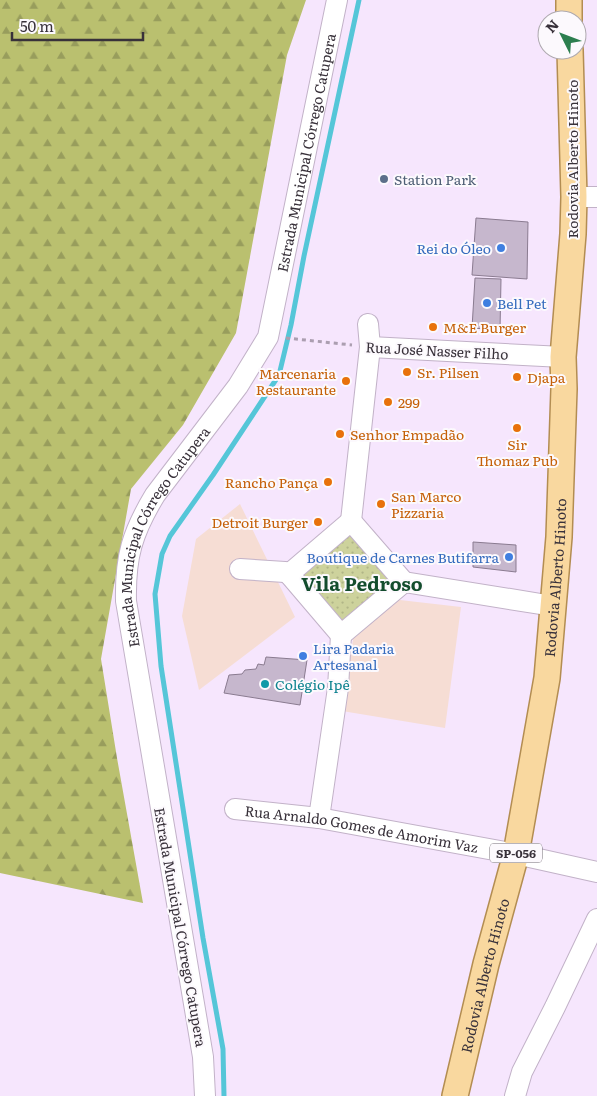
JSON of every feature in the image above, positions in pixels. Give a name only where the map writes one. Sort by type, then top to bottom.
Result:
[{"type":"main road","name":"Rodovia Alberto Hinoto","points":[[456,1096],[486,964],[516,854],[547,678],[559,537],[564,389],[563,357],[573,234],[586,197],[571,60]]},
{"type":"street","name":"Estrada Municipal Córrego Catupera","points":[[205,1096],[203,1057],[126,601],[126,575],[130,549],[136,530],[145,512],[238,386],[268,337],[337,0]]},
{"type":"street","points":[[289,574],[351,521],[370,347],[368,324]]},
{"type":"street","name":"Rua José Nasser Filho","points":[[370,347],[563,357]]},
{"type":"street","points":[[351,521],[404,582],[553,606]]},
{"type":"street","points":[[240,569],[289,574],[341,635],[338,688],[319,818]]},
{"type":"street","points":[[341,635],[404,582]]},
{"type":"street","name":"Rua Arnaldo Gomes de Amorim Vaz","points":[[235,809],[319,818],[516,854],[597,872]]},
{"type":"street","points":[[515,1096],[522,1072],[597,919]]},
{"type":"path","name":"Rua José Nasser Filho","points":[[268,337],[370,347]]},
{"type":"shaded area","points":[[240,504],[295,617],[199,690],[182,616],[196,539]]},
{"type":"shaded area","name":"Colégio Ipê","points":[[391,599],[461,607],[445,728],[342,711],[354,633]]},
{"type":"green space","points":[[0,0],[306,0],[287,55],[236,333],[183,425],[131,489],[101,659],[143,903],[0,873]]},
{"type":"green space","points":[[350,529],[395,582],[342,627],[296,574]]},
{"type":"building","name":"Rei do Óleo","points":[[476,218],[528,222],[527,279],[472,275]]},
{"type":"building","name":"Bell Pet","points":[[475,278],[501,279],[500,330],[472,328]]},
{"type":"building","points":[[473,542],[516,545],[516,572],[473,567]]},
{"type":"building","name":"Colégio Ipê","points":[[266,657],[307,660],[300,705],[224,693],[229,675],[242,674],[245,670],[256,669],[258,664],[264,665]]},
{"type":"waterway","points":[[224,1096],[223,1049],[203,938],[161,666],[155,594],[162,554],[170,536],[279,375],[359,0]]},
{"type":"place","name":"Station Park","points":[[384,179]]},
{"type":"place","name":"Rei do Óleo","points":[[501,248]]},
{"type":"place","name":"Bell Pet","points":[[487,303]]},
{"type":"place","name":"M&E Burger","points":[[433,327]]},
{"type":"place","name":"Sr. Pilsen","points":[[407,372]]},
{"type":"place","name":"Djapa","points":[[517,377]]},
{"type":"place","name":"Marcenaria Restaurante","points":[[346,381]]},
{"type":"place","name":"299","points":[[388,402]]},
{"type":"place","name":"Sir Thomaz Pub","points":[[517,428]]},
{"type":"place","name":"Senhor Empadão","points":[[340,434]]},
{"type":"place","name":"Rancho Pança","points":[[328,482]]},
{"type":"place","name":"San Marco Pizzaria","points":[[381,504]]},
{"type":"place","name":"Detroit Burger","points":[[318,522]]},
{"type":"place","name":"Boutique de Carnes Butifarra","points":[[509,557]]},
{"type":"place","name":"Lira Padaria Artesanal","points":[[303,656]]},
{"type":"place","name":"Colégio Ipê","points":[[265,684]]},
{"type":"district","name":"Vila Pedroso","points":[[362,583]]}]
